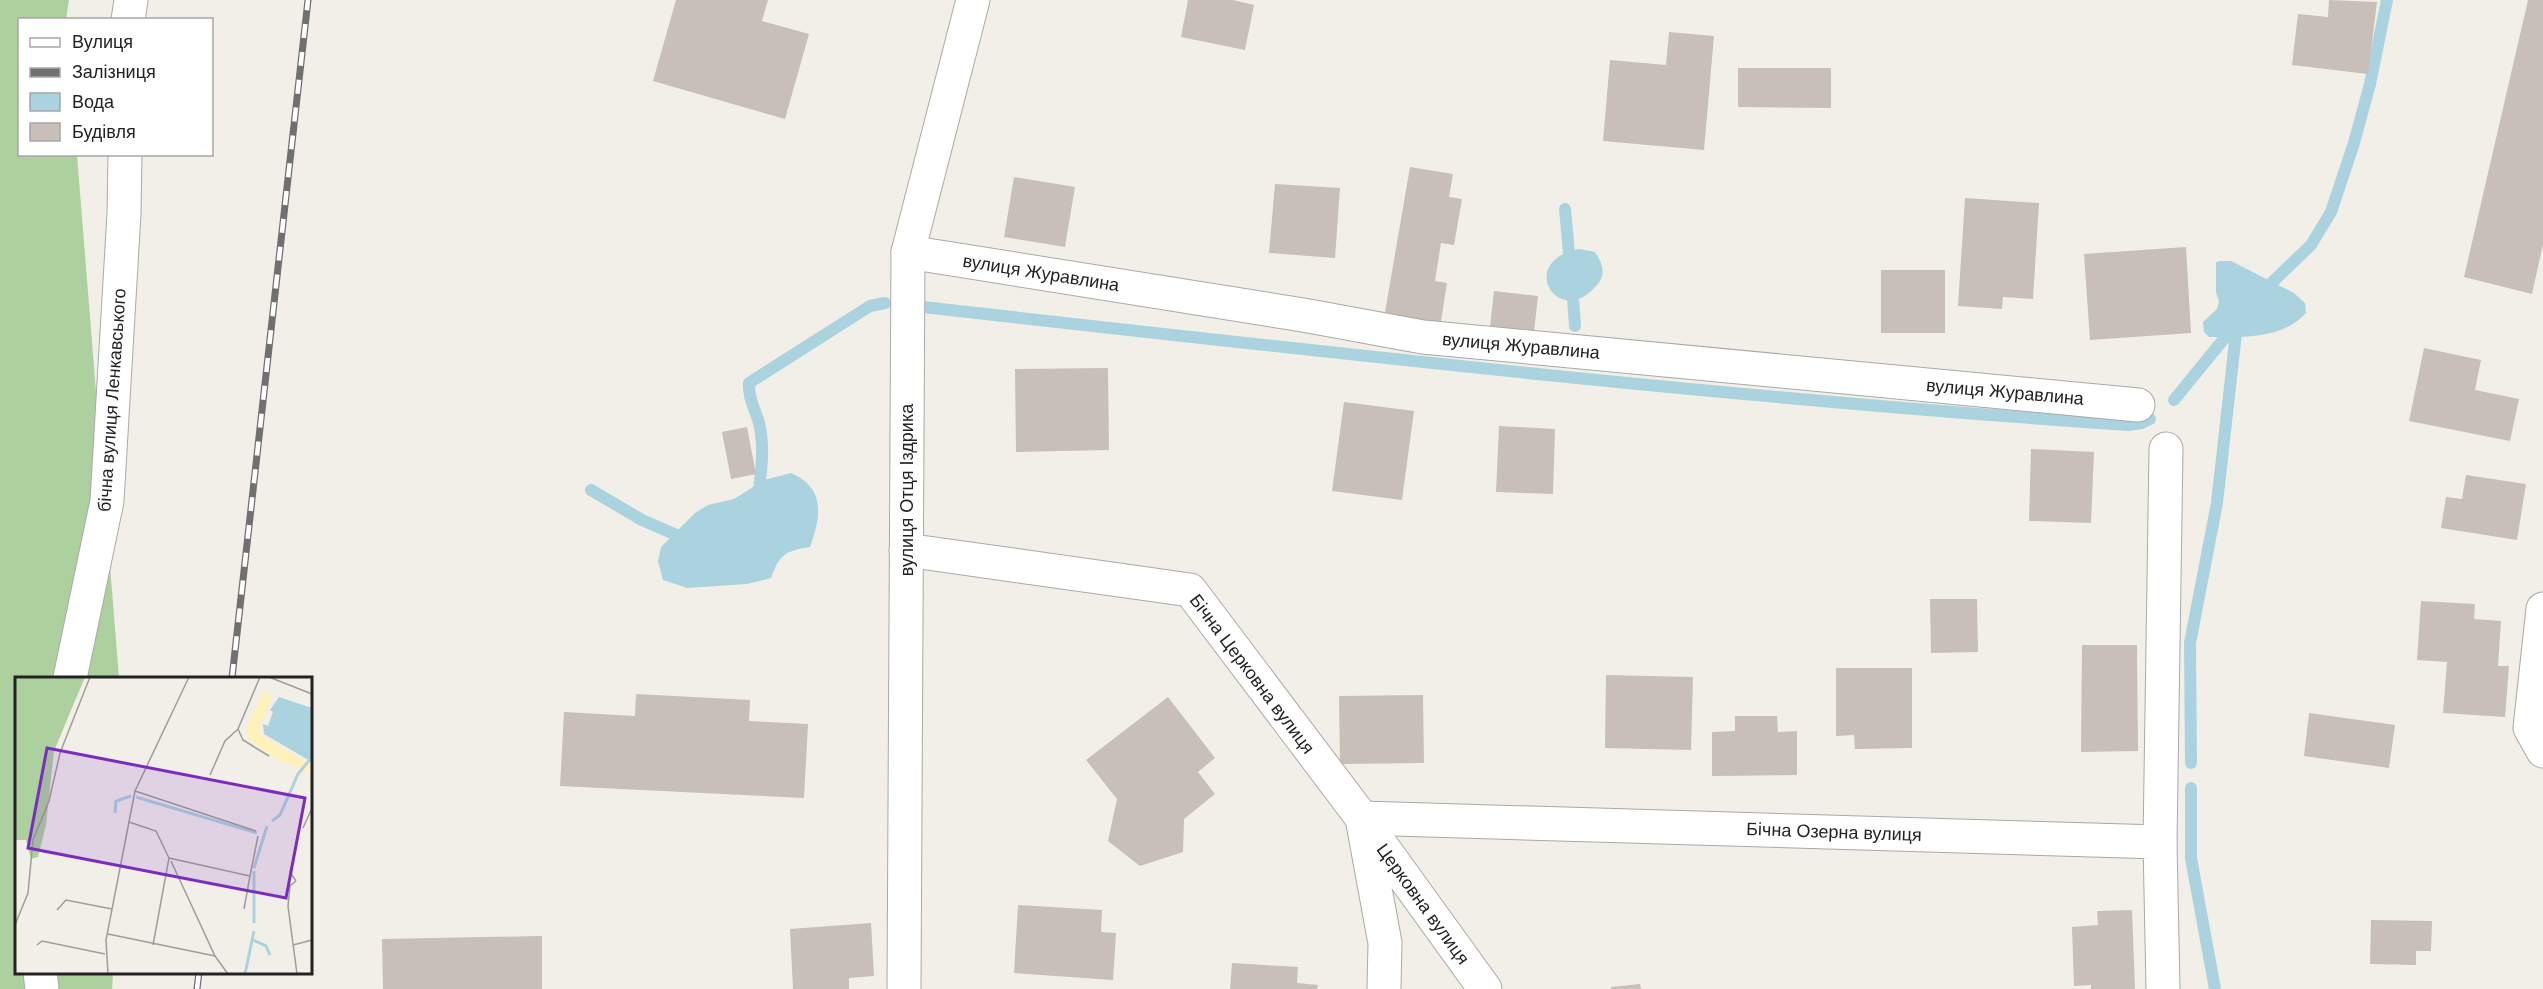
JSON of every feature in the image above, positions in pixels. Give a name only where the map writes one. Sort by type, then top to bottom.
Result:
[{"type":"street","points":[[128,18],[131,0]]},
{"type":"street","name":"вулиця Отця Іздрика","points":[[904,989],[908,252],[973,0]]},
{"type":"street","name":"бічна вулиця Ленкавського","points":[[70,677],[107,501],[124,214],[125,156]]},
{"type":"street","name":"вулиця Журавлина","points":[[908,252],[1291,313],[1423,337],[2138,405]]},
{"type":"street","points":[[2163,989],[2160,842],[2166,449]]},
{"type":"street","name":"Бічна Церковна вулиця","points":[[906,550],[1190,590],[1362,818],[1385,943],[1384,989]]},
{"type":"street","points":[[2543,609],[2530,728],[2543,752]]},
{"type":"street","name":"Бічна Озерна вулиця","points":[[1362,818],[2160,842]]},
{"type":"street","name":"Церковна вулиця","points":[[1362,818],[1485,989]]},
{"type":"street","points":[[40,974],[42,989]]},
{"type":"green space","points":[[0,0],[69,0],[66,18],[18,18],[18,156],[77,156],[119,677],[15,677],[15,974],[113,974],[112,989],[0,989]]},
{"type":"water","points":[[1579,249],[1595,252],[1600,260],[1602,277],[1597,285],[1583,297],[1569,300],[1558,297],[1550,289],[1547,278],[1549,266],[1560,256]]},
{"type":"water","points":[[2231,261],[2294,293],[2305,303],[2306,313],[2285,328],[2261,335],[2209,337],[2204,332],[2203,322],[2217,309],[2219,302],[2216,292],[2216,262]]},
{"type":"water","points":[[791,473],[810,487],[818,504],[817,525],[810,547],[784,555],[771,578],[747,584],[687,588],[663,580],[658,561],[661,547],[695,513],[708,505],[734,499],[764,480]]},
{"type":"building","points":[[676,0],[768,0],[762,21],[809,34],[785,119],[653,81]]},
{"type":"building","points":[[1188,0],[1233,0],[1254,5],[1245,50],[1181,37]]},
{"type":"building","points":[[2329,0],[2377,2],[2368,74],[2292,65],[2298,14],[2328,17]]},
{"type":"building","points":[[2528,0],[2543,0],[2543,244],[2532,294],[2464,277]]},
{"type":"building","points":[[1669,32],[1714,36],[1704,150],[1603,141],[1610,60],[1666,65]]},
{"type":"building","points":[[1738,68],[1831,68],[1831,108],[1738,107]]},
{"type":"building","points":[[1410,167],[1453,174],[1449,197],[1462,199],[1454,245],[1441,243],[1435,281],[1447,283],[1439,334],[1383,324]]},
{"type":"building","points":[[1014,177],[1075,187],[1065,247],[1004,237]]},
{"type":"building","points":[[1275,184],[1340,188],[1335,258],[1269,253]]},
{"type":"building","points":[[1965,198],[2039,203],[2033,299],[2003,297],[2002,309],[1958,306]]},
{"type":"building","points":[[2186,247],[2191,333],[2090,340],[2084,254]]},
{"type":"building","points":[[1881,270],[1945,270],[1945,333],[1881,333]]},
{"type":"building","points":[[1494,291],[1538,296],[1534,332],[1490,327]]},
{"type":"building","points":[[2424,348],[2481,360],[2475,390],[2519,399],[2510,441],[2409,421]]},
{"type":"building","points":[[1108,368],[1109,450],[1016,452],[1015,369]]},
{"type":"building","points":[[1344,402],[1414,411],[1402,500],[1332,491]]},
{"type":"building","points":[[1499,426],[1555,429],[1553,494],[1496,492]]},
{"type":"building","points":[[747,427],[756,474],[731,479],[722,432]]},
{"type":"building","points":[[2031,449],[2094,452],[2091,523],[2029,521]]},
{"type":"building","points":[[2466,475],[2526,484],[2517,540],[2441,528],[2446,497],[2462,499]]},
{"type":"building","points":[[1930,599],[1977,599],[1978,652],[1931,653]]},
{"type":"building","points":[[2421,601],[2475,604],[2474,619],[2501,621],[2498,666],[2509,666],[2505,717],[2443,713],[2447,662],[2417,660]]},
{"type":"building","points":[[2082,645],[2137,645],[2138,751],[2081,752]]},
{"type":"building","points":[[1836,668],[1912,668],[1912,748],[1855,749],[1854,735],[1836,736]]},
{"type":"building","points":[[1606,675],[1693,677],[1691,750],[1605,748]]},
{"type":"building","points":[[636,694],[750,700],[749,721],[808,724],[804,798],[560,786],[564,712],[635,716]]},
{"type":"building","points":[[1423,695],[1424,763],[1340,764],[1339,696]]},
{"type":"building","points":[[1168,697],[1215,758],[1198,772],[1215,794],[1184,819],[1183,852],[1140,866],[1108,841],[1117,799],[1086,760]]},
{"type":"building","points":[[2309,713],[2395,725],[2389,768],[2304,756]]},
{"type":"building","points":[[1735,716],[1777,716],[1778,732],[1797,731],[1797,775],[1712,776],[1712,732],[1735,731]]},
{"type":"building","points":[[1018,905],[1102,910],[1101,932],[1116,933],[1113,980],[1014,973]]},
{"type":"building","points":[[2132,910],[2135,989],[2091,989],[2091,985],[2074,986],[2072,927],[2098,925],[2097,911]]},
{"type":"building","points":[[2371,920],[2432,921],[2431,951],[2416,951],[2416,965],[2370,964]]},
{"type":"building","points":[[871,923],[874,976],[849,978],[849,989],[793,989],[790,929]]},
{"type":"building","points":[[542,936],[542,989],[383,989],[382,939]]},
{"type":"building","points":[[1232,963],[1298,967],[1297,983],[1318,985],[1317,989],[1230,989]]},
{"type":"building","points":[[1640,984],[1641,989],[1611,989],[1611,987]]},
{"type":"waterway","points":[[2262,292],[2311,245],[2331,212],[2354,143],[2370,84],[2387,0]]},
{"type":"waterway","points":[[1565,209],[1570,264]]},
{"type":"waterway","points":[[1572,285],[1575,326]]},
{"type":"waterway","points":[[758,498],[762,442],[749,383],[870,306],[885,303]]},
{"type":"waterway","points":[[923,307],[1676,388],[2128,425],[2150,419]]},
{"type":"waterway","points":[[2174,400],[2236,324]]},
{"type":"waterway","points":[[2191,763],[2190,643],[2217,503],[2237,324]]},
{"type":"waterway","points":[[591,490],[642,520],[688,540]]},
{"type":"waterway","points":[[2191,788],[2191,858],[2215,989]]},
{"type":"railway","points":[[232,677],[308,0]]},
{"type":"railway","points":[[197,989],[199,974]]}]
